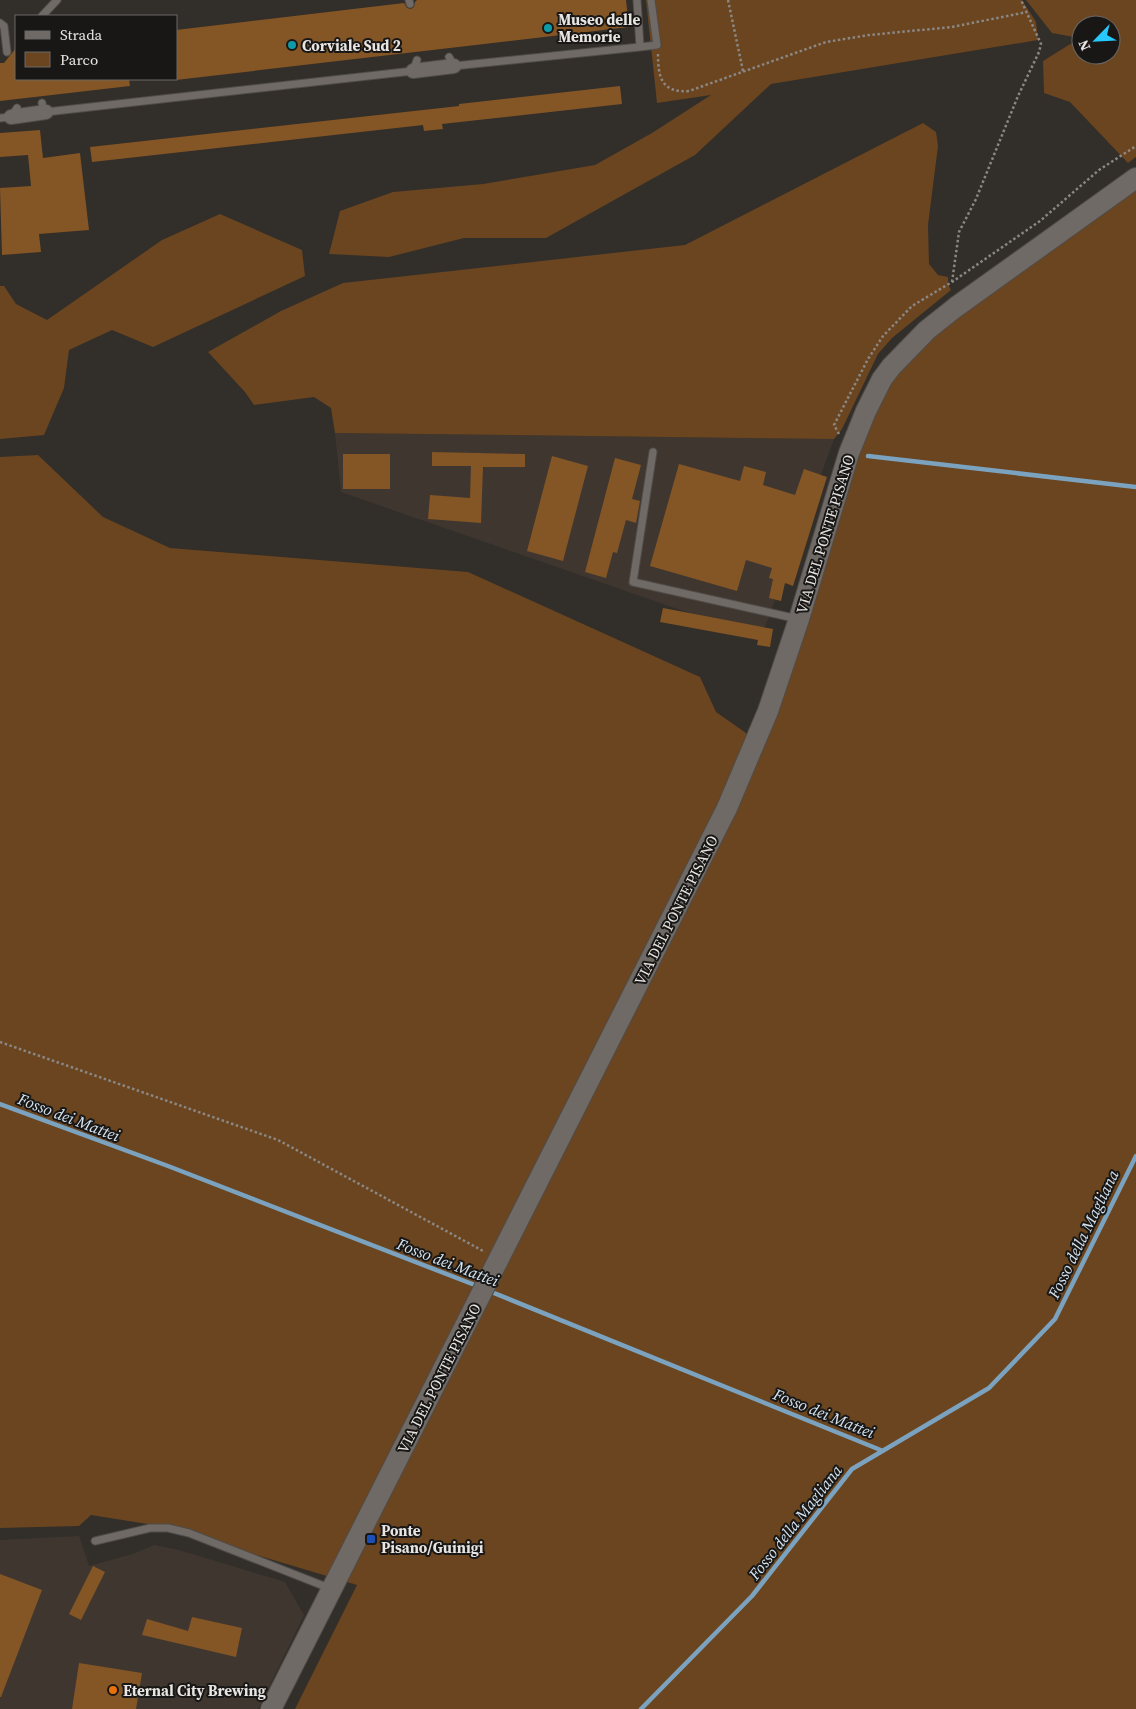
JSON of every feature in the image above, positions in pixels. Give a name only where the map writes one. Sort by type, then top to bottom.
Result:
[{"type":"street","points":[[415,65],[452,62]]},
{"type":"street","points":[[9,114],[44,108]]},
{"type":"street","name":"VIA DEL PONTE PISANO","points":[[271,1709],[727,808],[768,711],[799,619],[849,453],[882,379],[927,330],[956,307],[1136,178]]},
{"type":"lane","points":[[43,15],[57,0]]},
{"type":"lane","points":[[637,0],[640,46]]},
{"type":"lane","points":[[452,62],[657,46],[651,0]]},
{"type":"lane","points":[[0,23],[4,26],[7,52]]},
{"type":"lane","points":[[44,108],[415,65]]},
{"type":"lane","points":[[653,452],[633,582],[799,619]]},
{"type":"lane","points":[[95,1541],[150,1528],[168,1528],[189,1533],[332,1589]]},
{"type":"path","points":[[728,0],[743,70]]},
{"type":"path","points":[[1021,0],[1041,44],[976,199],[959,232],[952,282],[1040,222],[1099,170],[1136,146]]},
{"type":"path","points":[[657,46],[658,70],[664,84],[674,90],[690,90],[826,42],[870,35],[952,27],[1027,12]]},
{"type":"path","points":[[0,1042],[278,1140],[498,1263]]},
{"type":"shaded area","points":[[335,433],[834,439],[761,638],[341,492]]},
{"type":"shaded area","points":[[79,1536],[89,1566],[133,1554],[154,1545],[179,1550],[285,1582],[304,1615],[258,1709],[0,1709],[0,1540]]},
{"type":"green space","points":[[646,0],[1022,0],[1036,22],[1038,40],[771,84],[695,155],[546,238],[464,238],[389,257],[329,254],[340,211],[393,192],[483,184],[595,165],[652,133],[711,95],[657,103]]},
{"type":"green space","points":[[1026,0],[1136,0],[1136,157],[1128,163],[1070,102],[1044,93],[1043,61],[1071,44],[1071,65],[1121,65],[1121,15],[1071,15],[1071,36],[1052,33]]},
{"type":"green space","points":[[923,123],[936,132],[938,146],[928,225],[929,264],[938,275],[948,277],[948,284],[951,290],[892,338],[878,354],[842,429],[834,439],[335,433],[331,408],[314,397],[254,405],[245,392],[208,352],[281,311],[343,283],[685,245]]},
{"type":"green space","points":[[1136,185],[1136,1709],[295,1709],[357,1585],[160,1526],[91,1515],[79,1526],[0,1528],[0,457],[38,455],[103,517],[170,548],[468,572],[700,677],[716,712],[746,733],[753,768],[807,629],[866,429],[898,368],[966,306]]},
{"type":"green space","points":[[220,214],[302,250],[305,276],[153,347],[112,330],[69,350],[64,388],[44,435],[0,439],[0,286],[4,286],[16,304],[47,320],[162,240]]},
{"type":"building","points":[[417,0],[626,0],[629,27],[178,80],[178,30],[404,3],[407,8],[411,9],[414,7]]},
{"type":"building","points":[[15,49],[15,80],[129,80],[130,86],[0,101],[0,63],[4,63]]},
{"type":"building","points":[[620,86],[622,104],[442,124],[443,129],[424,131],[423,125],[92,162],[90,147],[459,106],[459,104]]},
{"type":"building","points":[[40,130],[43,158],[80,153],[89,230],[39,234],[41,252],[2,255],[0,188],[31,186],[28,155],[0,157],[0,133]]},
{"type":"building","points":[[432,452],[525,454],[525,467],[483,467],[481,523],[428,519],[430,495],[470,498],[471,466],[432,466]]},
{"type":"building","points":[[343,454],[390,454],[390,489],[343,489]]},
{"type":"building","points":[[552,456],[588,466],[563,561],[527,551]]},
{"type":"building","points":[[615,458],[641,465],[632,499],[640,501],[636,523],[626,520],[617,553],[613,552],[606,578],[585,572]]},
{"type":"building","points":[[679,464],[740,481],[744,466],[766,472],[763,485],[795,495],[804,469],[827,477],[793,586],[785,583],[781,601],[769,598],[773,579],[769,578],[772,568],[746,560],[737,591],[650,566]]},
{"type":"building","points":[[663,608],[773,629],[770,647],[757,645],[758,640],[660,622]]},
{"type":"building","points":[[93,1566],[105,1572],[81,1620],[69,1614]]},
{"type":"building","points":[[0,1574],[42,1590],[1,1697],[0,1697]]},
{"type":"building","points":[[192,1617],[242,1628],[236,1657],[142,1635],[147,1619],[188,1631]]},
{"type":"building","points":[[79,1663],[142,1673],[136,1709],[72,1709]]},
{"type":"waterway","points":[[868,456],[1136,487]]},
{"type":"waterway","name":"Fosso dei Mattei","points":[[0,1104],[168,1166],[480,1287]]},
{"type":"waterway","name":"Fosso della Magliana","points":[[641,1709],[752,1596],[852,1469],[989,1388],[1055,1319],[1136,1156]]},
{"type":"waterway","name":"Fosso dei Mattei","points":[[489,1291],[883,1451]]},
{"type":"place","name":"Museo delle Memorie","points":[[548,28]]},
{"type":"place","name":"Corviale Sud 2","points":[[292,45]]},
{"type":"place","name":"Ponte Pisano/Guinigi","points":[[371,1539]]},
{"type":"place","name":"Eternal City Brewing","points":[[113,1690]]}]
